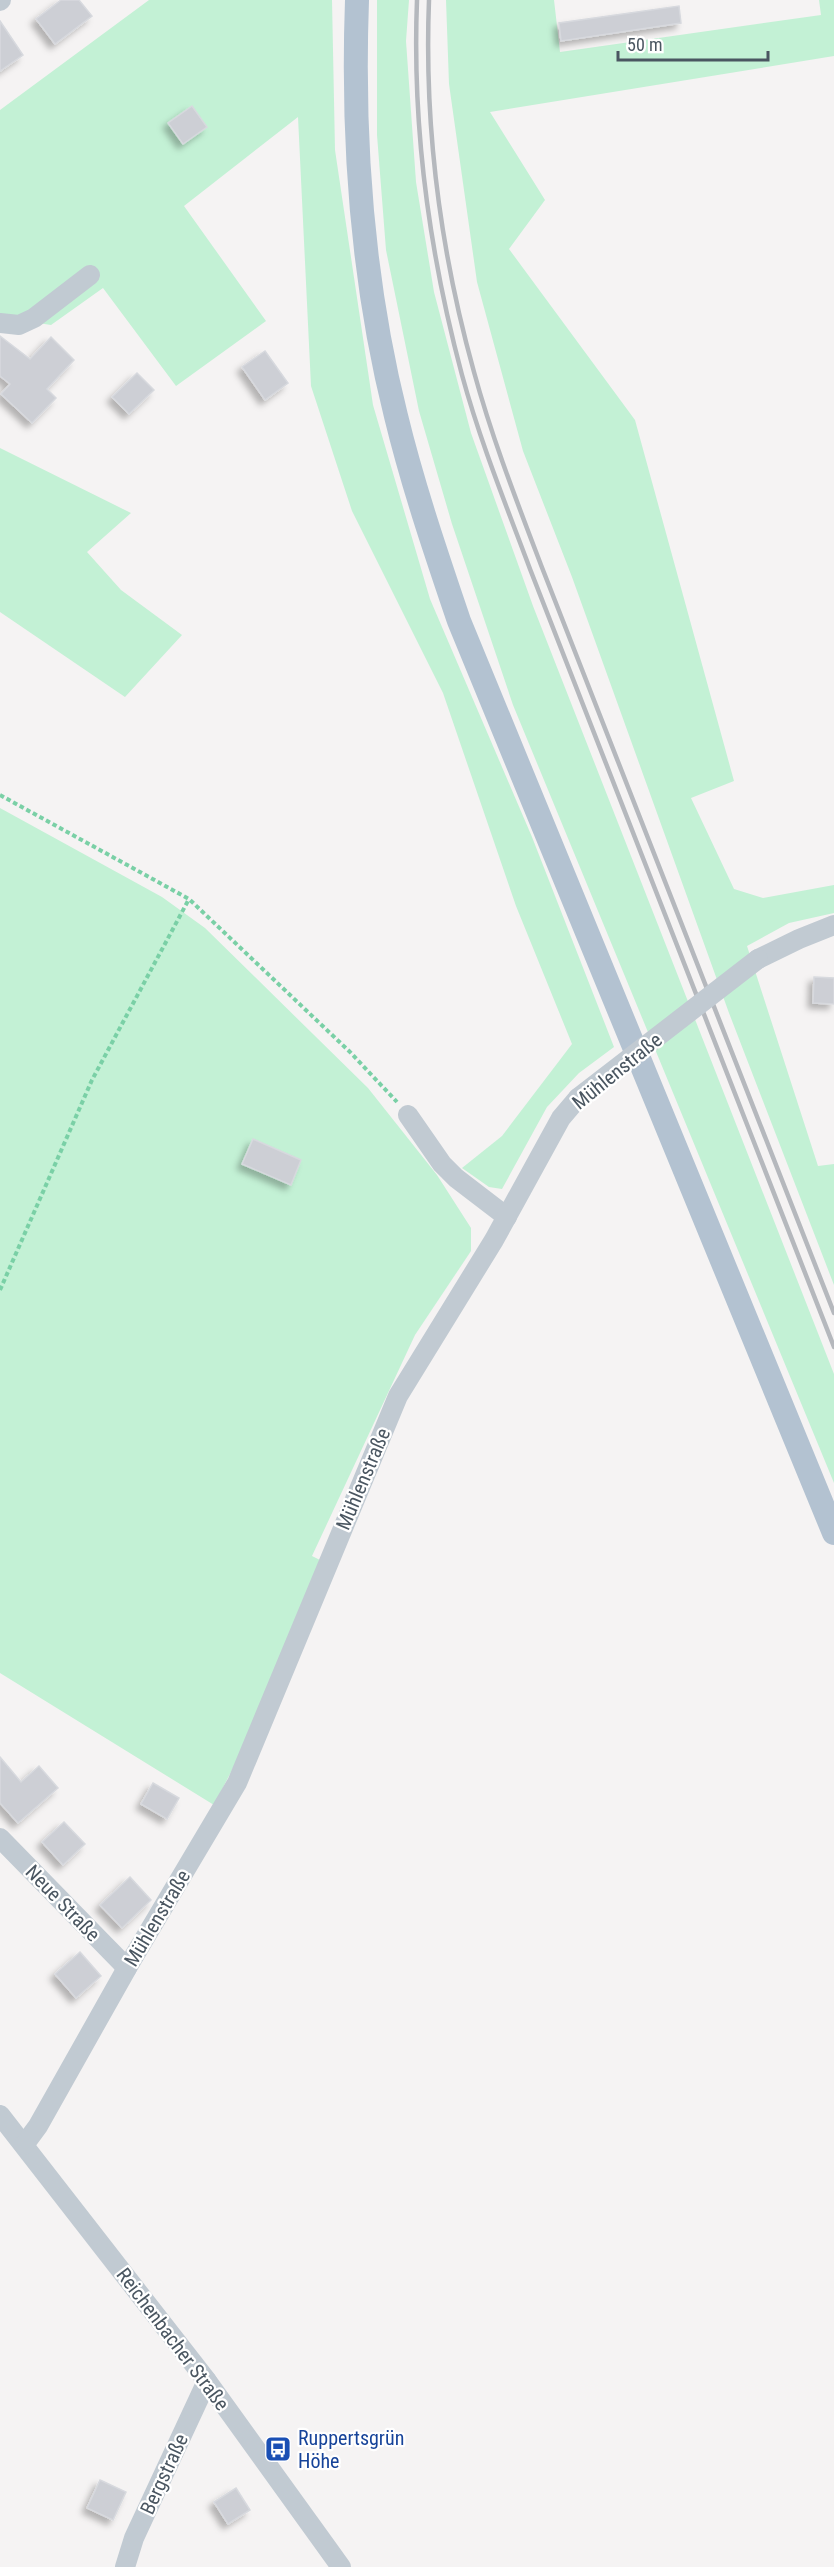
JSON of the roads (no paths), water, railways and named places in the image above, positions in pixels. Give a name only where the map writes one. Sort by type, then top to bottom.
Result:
[{"type":"main road","points":[[357,0],[355,53],[358,160],[366,244],[378,332],[396,415],[424,522],[459,621],[834,1533]]},
{"type":"street","points":[[0,323],[19,325],[34,318],[90,275]]},
{"type":"street","name":"Mühlenstraße","points":[[24,2145],[38,2126],[127,1968],[237,1783],[398,1396],[507,1217],[561,1118],[578,1098],[758,959],[834,925]]},
{"type":"street","points":[[408,1115],[449,1171],[507,1217]]},
{"type":"street","name":"Neue Straße","points":[[0,1838],[127,1968]]},
{"type":"street","name":"Reichenbacher Straße","points":[[0,2115],[207,2381],[341,2567]]},
{"type":"street","name":"Bergstraße","points":[[125,2567],[134,2538],[207,2381]]},
{"type":"railway","points":[[417,0],[417,95],[425,189],[440,282],[469,400],[530,569],[834,1347]]},
{"type":"railway","points":[[429,0],[429,95],[437,188],[452,280],[481,397],[505,470],[541,565],[834,1313]]},
{"type":"place","name":"Ruppertsgrün Höhe","points":[[278,2449]]}]
